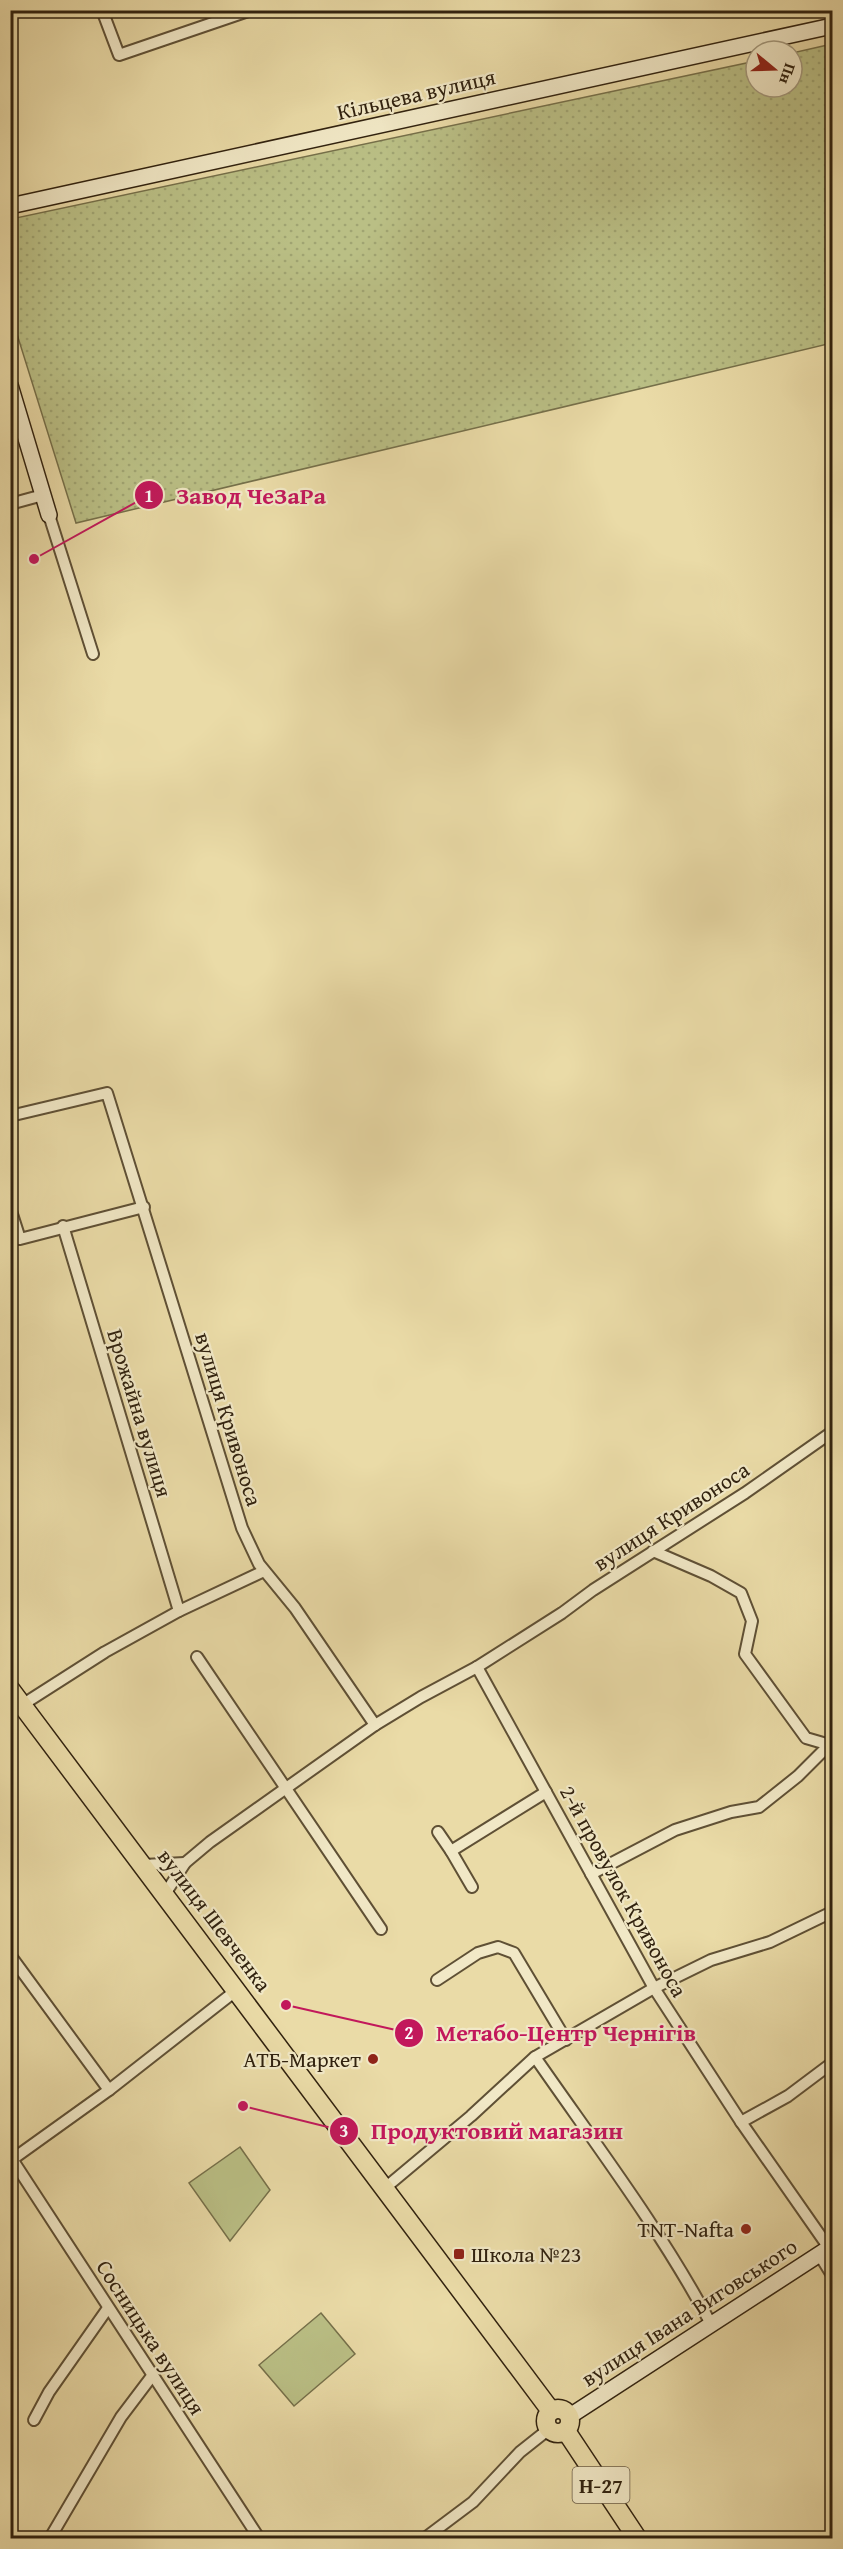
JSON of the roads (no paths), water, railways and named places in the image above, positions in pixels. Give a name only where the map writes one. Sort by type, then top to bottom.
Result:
[{"type":"main road","name":"Кільцева вулиця","points":[[10,206],[832,26]]},
{"type":"main road","points":[[10,385],[49,515]]},
{"type":"main road","name":"вулиця Шевченка","points":[[14,1696],[238,1989],[551,2410],[546,2420],[562,2425]]},
{"type":"main road","name":"вулиця Івана Виговського","points":[[562,2425],[827,2249]]},
{"type":"main road","name":"Н-27","points":[[562,2425],[638,2538]]},
{"type":"street","points":[[102,10],[119,55],[251,10]]},
{"type":"street","points":[[10,504],[43,495]]},
{"type":"street","points":[[49,515],[93,654]]},
{"type":"street","name":"вулиця Кривоноса","points":[[10,1116],[107,1093],[242,1528],[264,1571],[295,1608],[375,1725]]},
{"type":"street","points":[[10,1208],[20,1239],[63,1226],[144,1207]]},
{"type":"street","name":"Врожайна вулиця","points":[[63,1226],[179,1611]]},
{"type":"street","name":"вулиця Кривоноса","points":[[165,1894],[185,1863],[210,1842],[375,1725],[477,1667],[562,1613],[653,1551],[745,1493],[832,1432]]},
{"type":"street","points":[[653,1551],[711,1576],[741,1593],[752,1621],[745,1654],[806,1738],[832,1745]]},
{"type":"street","points":[[14,1696],[105,1652],[179,1611],[264,1571]]},
{"type":"street","points":[[197,1657],[381,1929]]},
{"type":"street","name":"2-й провулок Кривоноса","points":[[477,1667],[654,1988],[827,2249],[832,2275]]},
{"type":"street","points":[[591,1874],[675,1830],[731,1812],[759,1807],[832,1745]]},
{"type":"street","points":[[451,1851],[546,1792]]},
{"type":"street","points":[[438,1832],[472,1887]]},
{"type":"street","points":[[143,1865],[185,1863]]},
{"type":"street","points":[[385,2188],[471,2116],[535,2057],[654,1988],[711,1960],[770,1942],[832,1912]]},
{"type":"street","points":[[437,1980],[478,1953],[498,1947],[514,1953],[566,2040]]},
{"type":"street","points":[[10,1955],[109,2090]]},
{"type":"street","points":[[11,2158],[109,2090],[238,1989]]},
{"type":"street","points":[[535,2057],[645,2214],[690,2284],[711,2324]]},
{"type":"street","points":[[741,2122],[788,2096],[832,2064]]},
{"type":"street","name":"Сосницька вулиця","points":[[11,2158],[259,2538]]},
{"type":"street","points":[[34,2420],[55,2384],[108,2308]]},
{"type":"street","points":[[50,2538],[121,2417],[152,2376]]},
{"type":"street","name":"вулиця Івана Виговського","points":[[425,2538],[474,2502],[520,2452],[562,2425]]},
{"type":"place","name":"Завод ЧеЗаРа","points":[[34,559]]},
{"type":"place","name":"Метабо-Центр Чернігів","points":[[286,2005]]},
{"type":"place","name":"АТБ-Маркет","points":[[373,2059]]},
{"type":"place","name":"Продуктовий магазин","points":[[243,2106]]},
{"type":"place","name":"TNT-Nafta","points":[[746,2229]]},
{"type":"place","name":"Школа №23","points":[[459,2254]]}]
